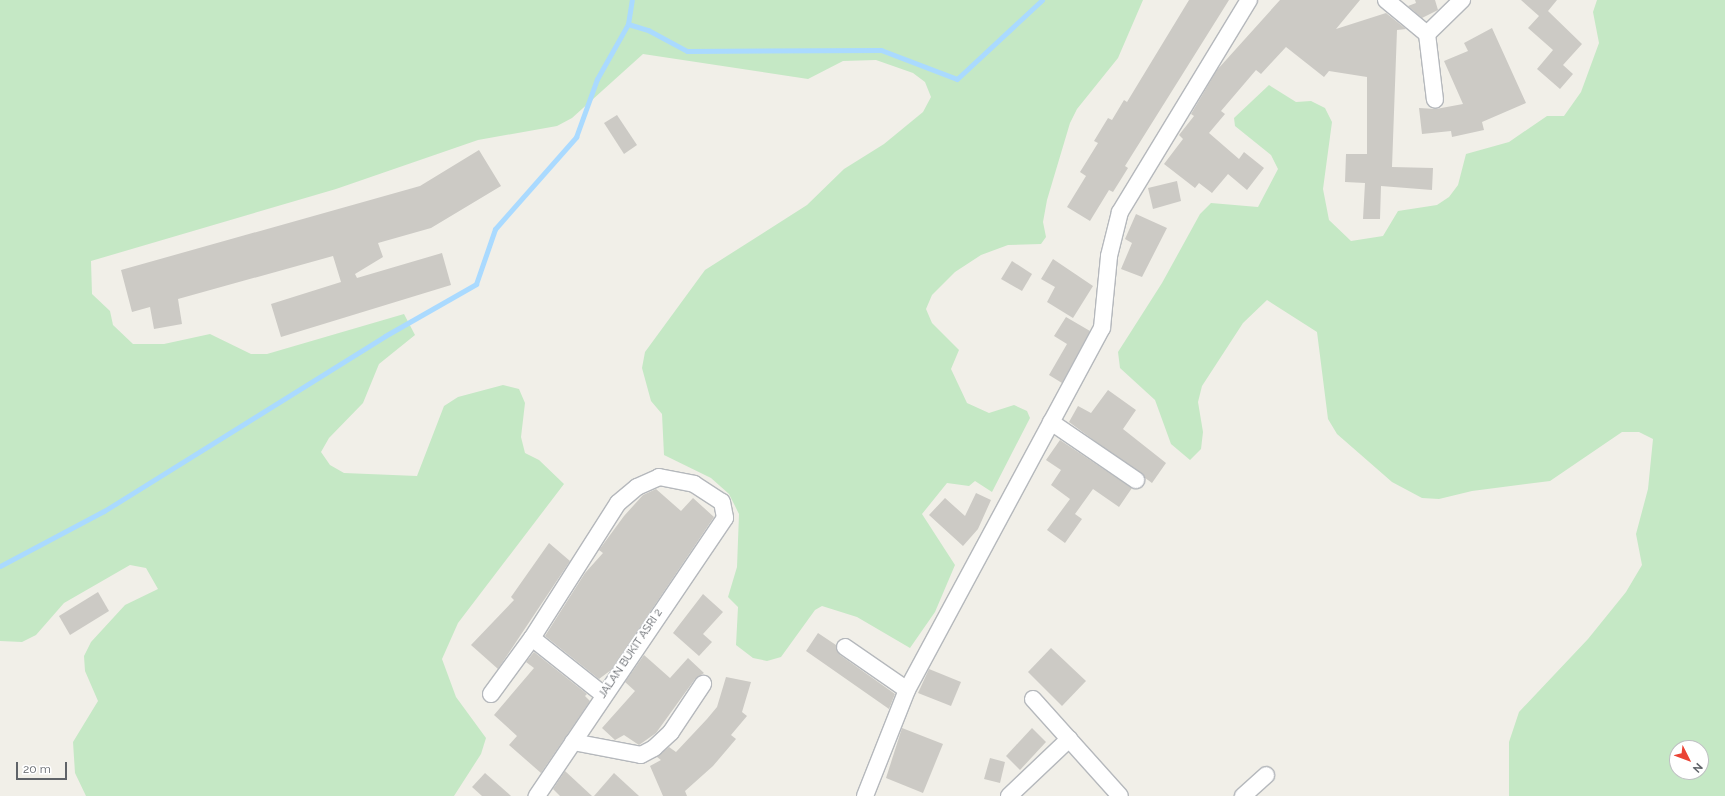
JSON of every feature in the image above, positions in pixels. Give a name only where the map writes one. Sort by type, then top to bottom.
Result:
[{"type":"street","points":[[865,796],[907,690],[1102,328],[1109,256],[1120,212],[1250,0]]},
{"type":"street","points":[[1386,0],[1427,34],[1435,100]]},
{"type":"street","points":[[1427,34],[1462,0]]},
{"type":"street","points":[[1051,422],[1136,480]]},
{"type":"street","name":"JALAN BUKIT ASRI 2","points":[[532,638],[618,503],[638,487],[660,477],[694,484],[722,502],[726,513],[538,796]]},
{"type":"street","points":[[491,694],[532,638],[604,695]]},
{"type":"street","points":[[845,647],[907,690]]},
{"type":"street","points":[[573,742],[641,755],[654,748],[671,732],[703,684]]},
{"type":"street","points":[[1033,699],[1120,796]]},
{"type":"street","points":[[1009,796],[1069,739]]},
{"type":"street","points":[[1243,796],[1266,775]]},
{"type":"green space","points":[[0,0],[1143,0],[1118,58],[1077,109],[1070,123],[1047,200],[1043,222],[1046,237],[1041,244],[1008,245],[981,255],[955,272],[932,295],[926,309],[932,323],[959,350],[951,369],[967,403],[989,413],[1014,405],[1027,411],[1030,418],[992,492],[975,481],[969,486],[947,483],[922,514],[955,565],[935,612],[910,648],[857,617],[822,606],[815,610],[781,657],[767,661],[753,658],[736,645],[738,607],[728,597],[737,567],[739,514],[729,494],[711,478],[664,455],[662,414],[651,401],[642,368],[645,352],[705,270],[807,205],[844,169],[884,144],[923,112],[931,97],[925,82],[913,73],[876,60],[843,61],[808,79],[643,54],[572,118],[557,126],[478,140],[336,189],[91,261],[92,294],[110,311],[113,325],[133,344],[164,344],[210,334],[251,354],[267,354],[404,314],[415,335],[379,364],[363,403],[329,438],[321,452],[330,465],[344,473],[417,476],[444,406],[458,397],[503,385],[519,389],[525,403],[521,437],[525,453],[539,460],[564,484],[458,623],[442,659],[456,697],[486,738],[481,754],[454,796],[86,796],[75,773],[73,742],[98,701],[85,671],[84,656],[91,642],[125,605],[158,589],[146,568],[130,565],[64,603],[36,635],[22,642],[0,641]]},
{"type":"green space","points":[[1597,0],[1725,0],[1725,796],[1509,796],[1509,742],[1519,712],[1588,639],[1626,592],[1642,565],[1636,534],[1648,489],[1653,439],[1639,432],[1622,432],[1550,481],[1472,491],[1439,499],[1422,498],[1392,482],[1337,434],[1328,419],[1317,332],[1267,300],[1243,323],[1202,386],[1198,402],[1203,432],[1201,449],[1190,460],[1171,444],[1155,400],[1120,368],[1118,352],[1162,283],[1200,214],[1211,203],[1258,207],[1278,169],[1271,155],[1235,126],[1234,118],[1269,85],[1296,102],[1311,101],[1325,108],[1332,122],[1323,189],[1329,220],[1351,241],[1383,236],[1398,211],[1437,205],[1449,197],[1458,185],[1466,154],[1509,142],[1547,116],[1564,116],[1581,92],[1599,43],[1593,12]]},
{"type":"building","points":[[1189,0],[1229,0],[1125,166],[1128,168],[1113,192],[1109,190],[1090,221],[1067,207],[1086,176],[1080,172],[1098,143],[1094,141],[1108,118],[1112,120],[1124,100],[1127,102]]},
{"type":"building","points":[[1280,0],[1360,0],[1336,29],[1386,13],[1406,29],[1397,30],[1392,167],[1433,168],[1432,190],[1381,186],[1380,219],[1363,219],[1365,183],[1345,182],[1346,154],[1367,154],[1367,77],[1329,71],[1324,77],[1286,47],[1261,74],[1256,70],[1221,111],[1225,114],[1209,133],[1239,159],[1244,152],[1264,168],[1247,190],[1228,174],[1212,193],[1199,183],[1195,188],[1164,164],[1183,139],[1179,135],[1194,116],[1191,114],[1217,70]]},
{"type":"building","points":[[1415,0],[1435,0],[1438,10],[1422,18],[1408,6],[1416,3]]},
{"type":"building","points":[[1521,0],[1557,0],[1548,11],[1582,44],[1563,65],[1573,74],[1560,89],[1537,69],[1553,50],[1528,28],[1539,16]]},
{"type":"building","points":[[1492,28],[1526,103],[1482,122],[1484,130],[1452,137],[1451,131],[1422,134],[1419,108],[1436,109],[1463,104],[1444,61],[1468,51],[1464,43]]},
{"type":"building","points":[[617,115],[637,145],[624,154],[604,123]]},
{"type":"building","points":[[479,150],[501,186],[431,228],[378,243],[383,257],[355,274],[357,278],[442,253],[451,285],[281,337],[271,304],[341,282],[333,256],[178,299],[182,324],[154,329],[150,307],[132,312],[121,270],[420,186]]},
{"type":"building","points":[[1177,181],[1181,201],[1153,209],[1148,188]]},
{"type":"building","points":[[1136,214],[1167,228],[1142,277],[1121,269],[1132,243],[1125,239]]},
{"type":"building","points":[[1053,259],[1093,286],[1073,318],[1047,302],[1055,287],[1041,279]]},
{"type":"building","points":[[1012,261],[1032,274],[1022,291],[1001,279]]},
{"type":"building","points":[[1066,317],[1090,331],[1062,383],[1049,375],[1067,344],[1054,336]]},
{"type":"building","points":[[1108,390],[1136,410],[1123,429],[1166,463],[1152,483],[1069,422],[1078,406],[1091,413]]},
{"type":"building","points":[[1060,440],[1132,488],[1119,507],[1093,489],[1075,514],[1082,519],[1065,543],[1047,530],[1070,499],[1051,485],[1061,470],[1046,460]]},
{"type":"building","points":[[656,489],[681,511],[693,498],[714,517],[611,670],[599,679],[545,636],[585,573],[603,553],[599,550],[624,516],[643,495]]},
{"type":"building","points":[[976,493],[991,500],[978,529],[963,546],[929,515],[945,498],[965,516]]},
{"type":"building","points":[[549,543],[570,561],[498,669],[471,645],[514,600],[511,597]]},
{"type":"building","points":[[98,592],[109,611],[70,635],[59,616]]},
{"type":"building","points":[[703,594],[723,612],[703,634],[712,642],[699,656],[673,633]]},
{"type":"building","points":[[818,633],[836,645],[840,655],[895,694],[889,709],[806,651]]},
{"type":"building","points":[[1051,648],[1086,681],[1062,706],[1028,672]]},
{"type":"building","points":[[534,652],[587,694],[585,696],[590,701],[541,773],[509,745],[517,736],[494,715],[534,668],[526,662]]},
{"type":"building","points":[[644,655],[670,678],[688,658],[704,673],[695,679],[656,733],[639,745],[624,735],[615,740],[602,728],[635,691],[625,682]]},
{"type":"building","points":[[929,669],[961,682],[951,706],[918,693]]},
{"type":"building","points":[[726,677],[751,682],[742,712],[747,716],[731,735],[736,739],[713,766],[685,791],[687,796],[663,796],[650,766],[661,760],[657,757],[669,747],[676,752],[707,719],[717,707]]},
{"type":"building","points":[[902,728],[943,744],[923,793],[886,778]]},
{"type":"building","points":[[1032,728],[1046,742],[1020,770],[1006,756]]},
{"type":"building","points":[[990,758],[1005,762],[1000,783],[984,779]]},
{"type":"building","points":[[565,771],[592,796],[560,796],[553,789]]},
{"type":"building","points":[[485,773],[511,796],[482,796],[472,787]]},
{"type":"building","points":[[614,773],[639,796],[594,796]]},
{"type":"waterway","points":[[0,566],[104,511],[385,336],[476,284],[495,229],[576,137],[597,79],[628,24],[632,0]]},
{"type":"waterway","points":[[628,24],[648,30],[687,51],[881,50],[957,79],[1042,0]]}]
